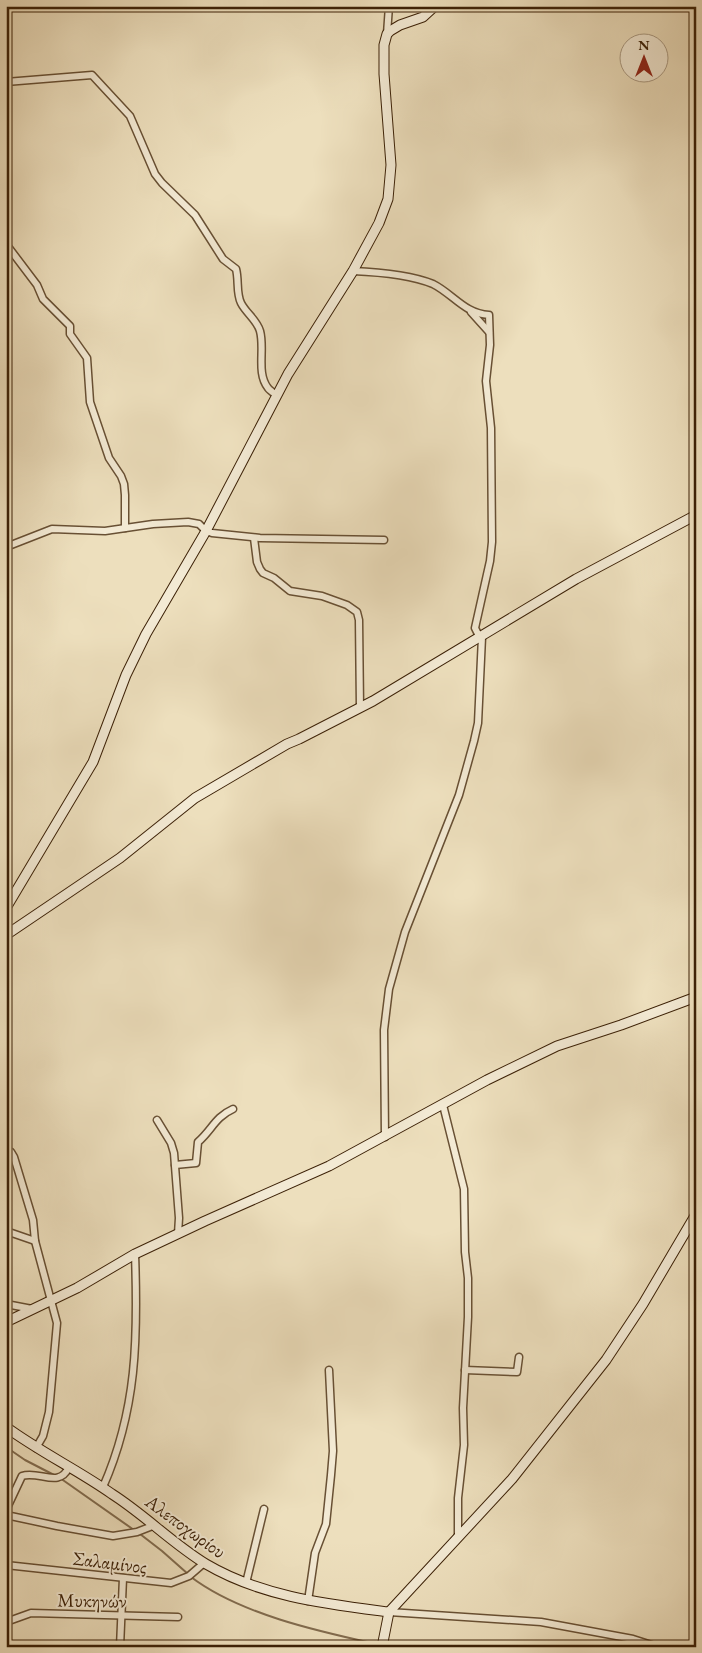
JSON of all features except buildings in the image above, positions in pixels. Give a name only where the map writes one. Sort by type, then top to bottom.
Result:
[{"type":"street","points":[[6,908],[9,898],[85,776],[139,646],[206,531],[292,366],[353,270],[379,223],[389,190],[390,151],[383,51],[387,34],[389,6]]},
{"type":"street","points":[[387,34],[400,25],[423,17],[436,6]]},
{"type":"street","points":[[6,82],[92,75],[127,111],[156,174],[200,221],[222,259],[236,269],[239,299],[257,324],[261,335],[263,374],[266,385],[269,390],[277,395]]},
{"type":"street","points":[[6,244],[37,285],[43,299],[70,326],[70,334],[87,358],[90,402],[109,458],[124,484],[125,528]]},
{"type":"street","points":[[353,270],[420,280],[443,290],[470,311],[490,334]]},
{"type":"street","points":[[470,311],[489,315],[490,334],[486,381],[491,428],[492,542],[490,561],[475,628],[482,637]]},
{"type":"street","points":[[6,935],[120,858],[195,798],[281,747],[360,708],[482,637],[584,574],[696,515]]},
{"type":"street","points":[[6,547],[52,529],[96,532],[188,522],[199,524],[206,531],[254,538],[384,540]]},
{"type":"street","points":[[254,538],[257,562],[263,573],[274,578],[290,590],[322,596],[346,605],[357,612],[359,620],[360,708]]},
{"type":"street","points":[[385,1137],[384,1030],[390,984],[405,932],[459,794],[474,741],[478,723],[482,637]]},
{"type":"street","points":[[6,1322],[77,1288],[135,1254],[308,1176],[385,1137],[487,1080],[557,1046],[696,997]]},
{"type":"street","points":[[442,1105],[464,1189],[465,1252],[468,1278],[463,1408],[464,1445],[458,1498],[458,1538]]},
{"type":"street","points":[[175,1165],[196,1163],[198,1142],[217,1119],[233,1110]]},
{"type":"street","points":[[157,1120],[171,1143],[175,1165],[179,1218],[178,1234]]},
{"type":"street","points":[[6,1151],[11,1152],[14,1157],[33,1220],[35,1241],[56,1317],[49,1412],[45,1429],[36,1448]]},
{"type":"street","points":[[382,1647],[389,1612],[521,1469],[610,1355],[643,1304],[696,1214]]},
{"type":"street","points":[[6,1231],[35,1241]]},
{"type":"street","points":[[103,1487],[114,1462],[131,1395],[135,1338],[135,1254]]},
{"type":"street","points":[[6,1304],[32,1309]]},
{"type":"street","points":[[465,1370],[517,1372],[519,1357]]},
{"type":"street","points":[[308,1601],[315,1553],[326,1524],[331,1475],[333,1452],[329,1370]]},
{"type":"street","name":"Αλεποχωρίου","points":[[6,1427],[36,1448],[103,1487],[204,1563],[246,1583],[308,1601],[389,1612]]},
{"type":"street","points":[[6,1510],[22,1476],[29,1473],[52,1479],[64,1475],[69,1467]]},
{"type":"street","points":[[246,1583],[264,1509]]},
{"type":"street","points":[[6,1515],[113,1536],[137,1532],[155,1525]]},
{"type":"street","name":"Σαλαμίνος","points":[[6,1565],[171,1582],[189,1576],[204,1563]]},
{"type":"street","points":[[120,1647],[123,1578]]},
{"type":"street","points":[[389,1612],[541,1622],[633,1639],[658,1647]]},
{"type":"street","name":"Μυκηνών","points":[[6,1622],[31,1614],[178,1617]]},
{"type":"street","points":[[243,1647],[268,1647]]},
{"type":"waterway","points":[[6,1447],[25,1460],[56,1476]]},
{"type":"waterway","points":[[60,1478],[134,1530]]},
{"type":"waterway","points":[[140,1534],[188,1574]]},
{"type":"waterway","points":[[191,1577],[232,1601],[280,1620],[376,1644]]},
{"type":"waterway","points":[[502,1647],[530,1643],[548,1643],[576,1647]]},
{"type":"waterway","points":[[389,1646],[396,1647]]}]
